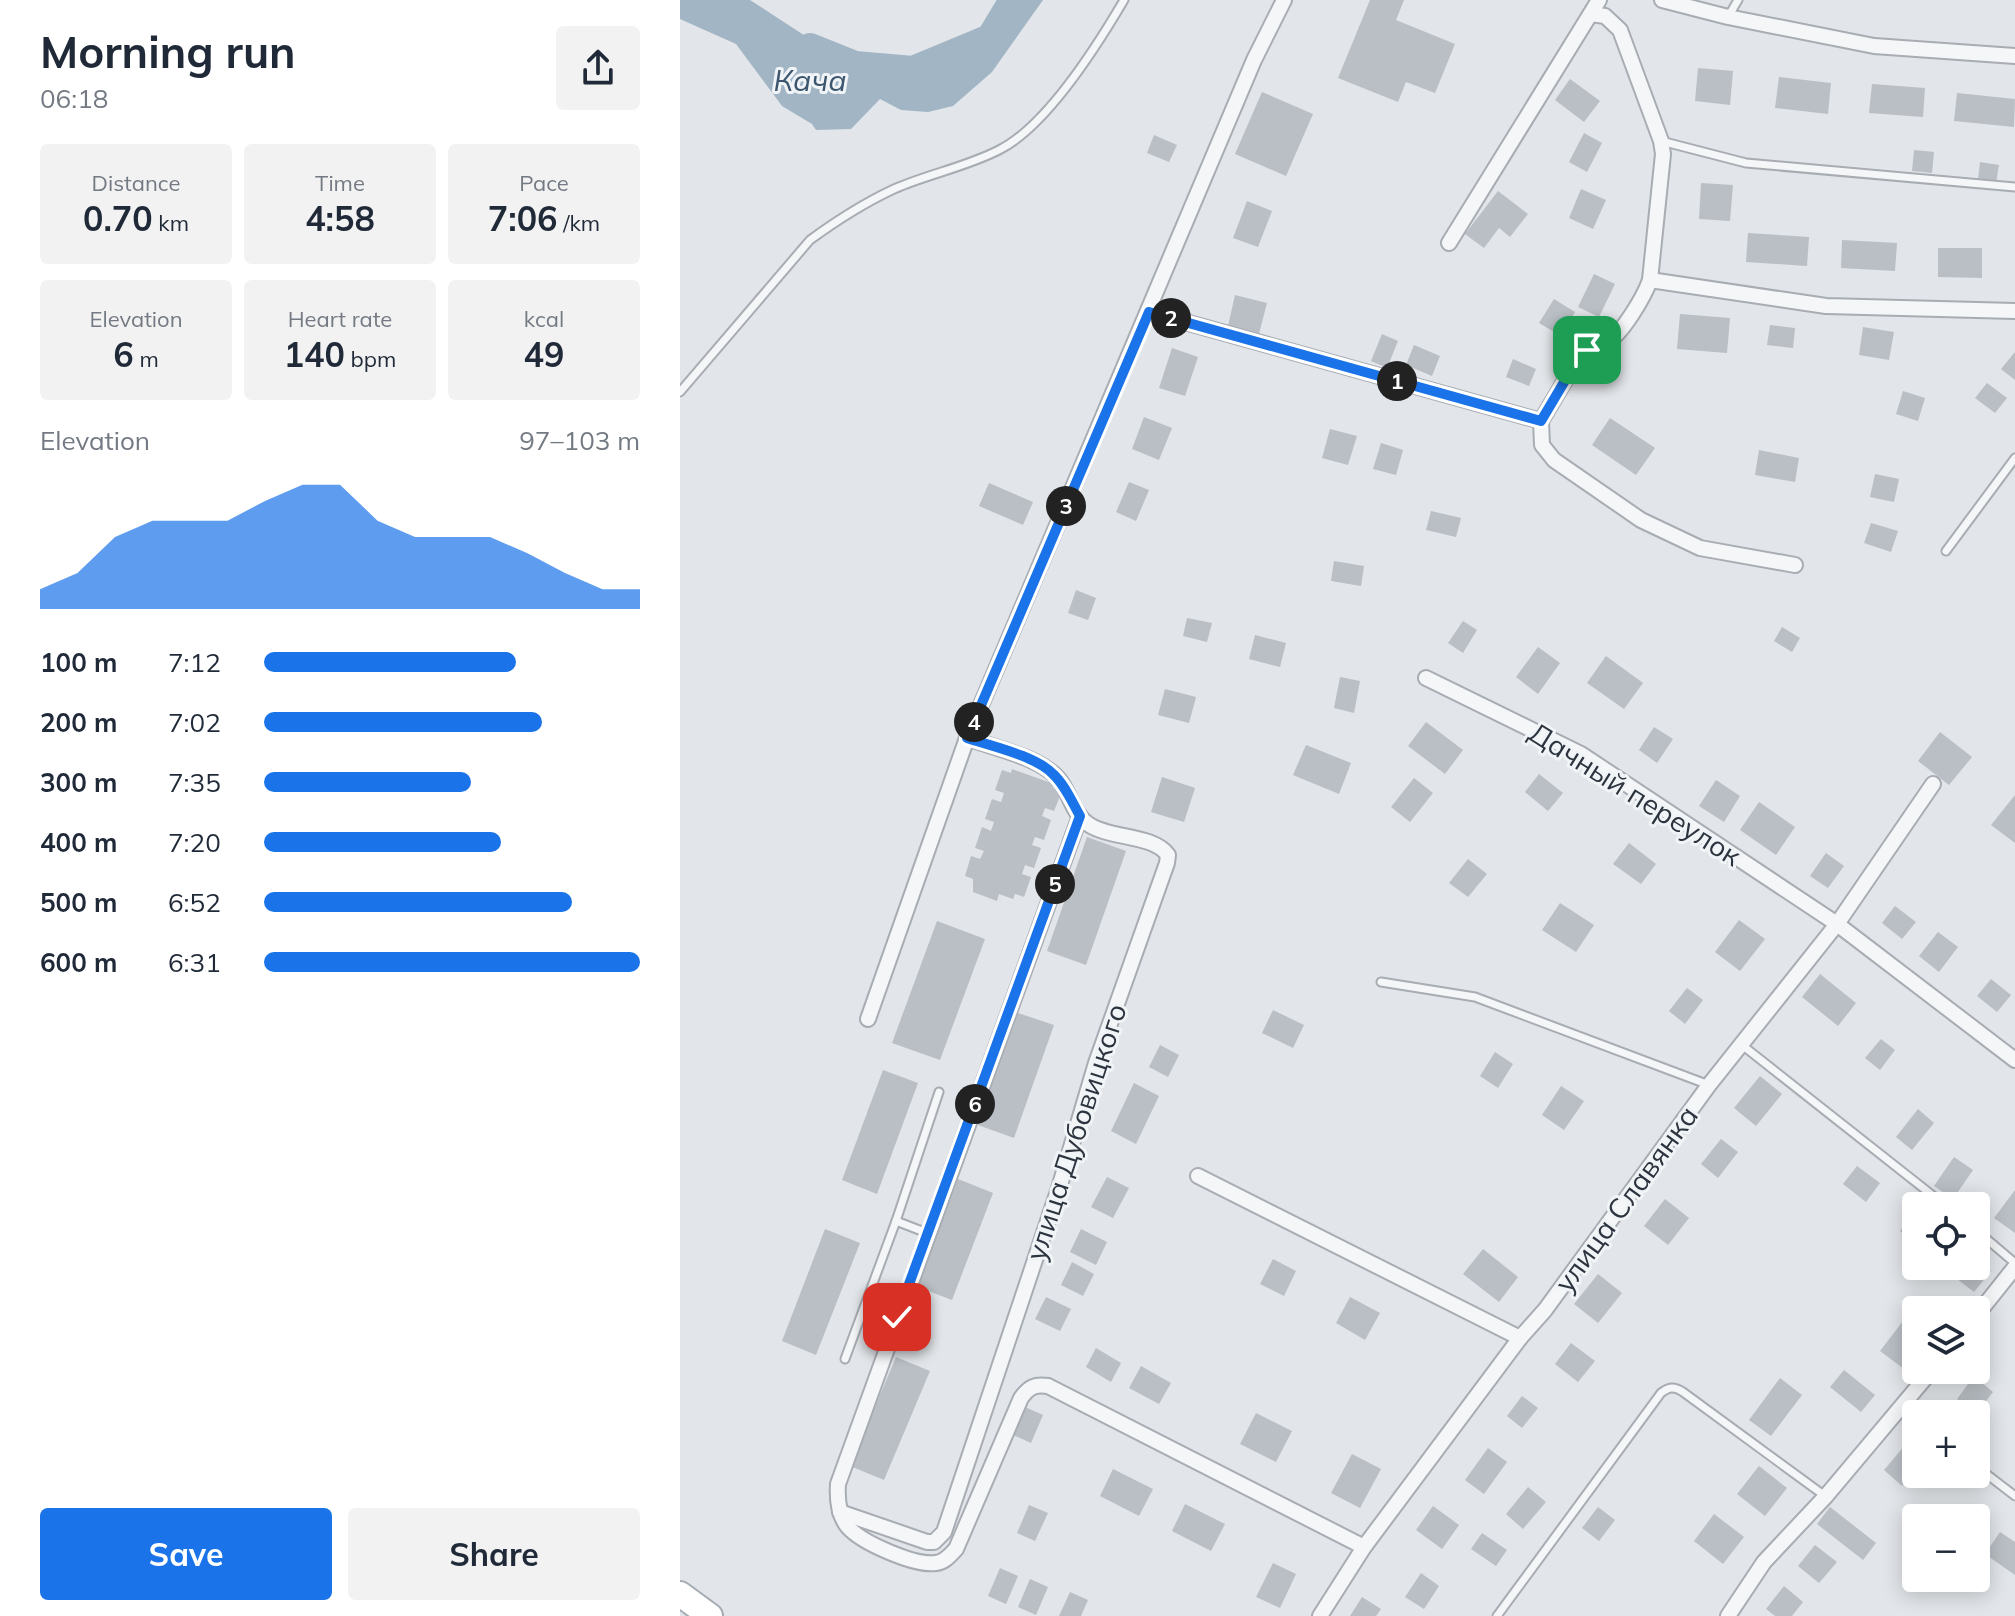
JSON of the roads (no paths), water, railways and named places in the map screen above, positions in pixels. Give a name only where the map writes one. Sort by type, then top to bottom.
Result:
[{"type":"main road","points":[[680,1594],[710,1616]]},
{"type":"street","points":[[868,1019],[967,738],[1254,60],[1284,0]]},
{"type":"street","points":[[1449,243],[1599,0]]},
{"type":"street","points":[[1662,0],[1728,17],[1874,46],[2015,56]]},
{"type":"street","points":[[1591,14],[1605,16],[1620,30],[1661,141],[1663,154],[1650,280],[1645,293],[1616,335],[1609,342],[1587,350],[1579,357],[1541,421],[1542,445],[1554,460],[1641,520],[1700,548],[1795,565]]},
{"type":"street","points":[[1650,280],[1826,306],[2015,311]]},
{"type":"street","points":[[1149,312],[1541,421]]},
{"type":"street","name":"Дачный переулок","points":[[1426,678],[1581,754],[1837,924],[2015,1060]]},
{"type":"street","points":[[967,738],[1040,764],[1051,771],[1061,782],[1080,816],[838,1484],[840,1512],[846,1525],[879,1548],[926,1563],[939,1563],[948,1558],[956,1549],[1021,1398],[1028,1389],[1037,1385],[1048,1386],[1364,1547]]},
{"type":"street","name":"улица Славянка","points":[[1320,1616],[1364,1547],[1520,1338],[1545,1310],[1709,1085],[1837,924],[1933,784]]},
{"type":"street","name":"улица Дубовицкого","points":[[840,1512],[927,1542],[940,1538],[949,1517],[1059,1188],[1096,1063],[1167,863],[1168,855],[1156,844],[1102,831],[1080,816]]},
{"type":"street","points":[[1198,1176],[1520,1338]]},
{"type":"street","points":[[1990,1298],[2015,1265]]},
{"type":"street","points":[[1728,1616],[1764,1562],[1826,1496],[1921,1384]]},
{"type":"lane","points":[[680,392],[810,240],[836,221],[895,189],[1000,150],[1028,130],[1100,41],[1124,0]]},
{"type":"lane","points":[[1728,17],[1738,0]]},
{"type":"lane","points":[[1661,141],[1746,163],[2015,187]]},
{"type":"lane","points":[[1946,551],[2015,458]]},
{"type":"lane","points":[[1381,982],[1475,997],[1709,1085]]},
{"type":"lane","points":[[1742,1045],[1928,1192]]},
{"type":"lane","points":[[845,1359],[939,1092]]},
{"type":"lane","points":[[896,1221],[927,1233]]},
{"type":"lane","points":[[1990,1243],[2015,1265]]},
{"type":"lane","points":[[1497,1616],[1667,1388],[1676,1387],[1826,1496]]},
{"type":"lane","points":[[1990,1477],[2015,1496]]},
{"type":"water","name":"Кача","points":[[680,0],[750,0],[859,71],[879,79],[919,79],[953,62],[984,32],[999,0],[1043,0],[992,72],[953,106],[928,112],[901,110],[880,99],[851,129],[816,130],[812,124],[782,106],[736,44],[680,19]]},
{"type":"waterway","name":"Кача","points":[[810,47],[855,65],[913,70],[990,38],[1013,0]]}]
